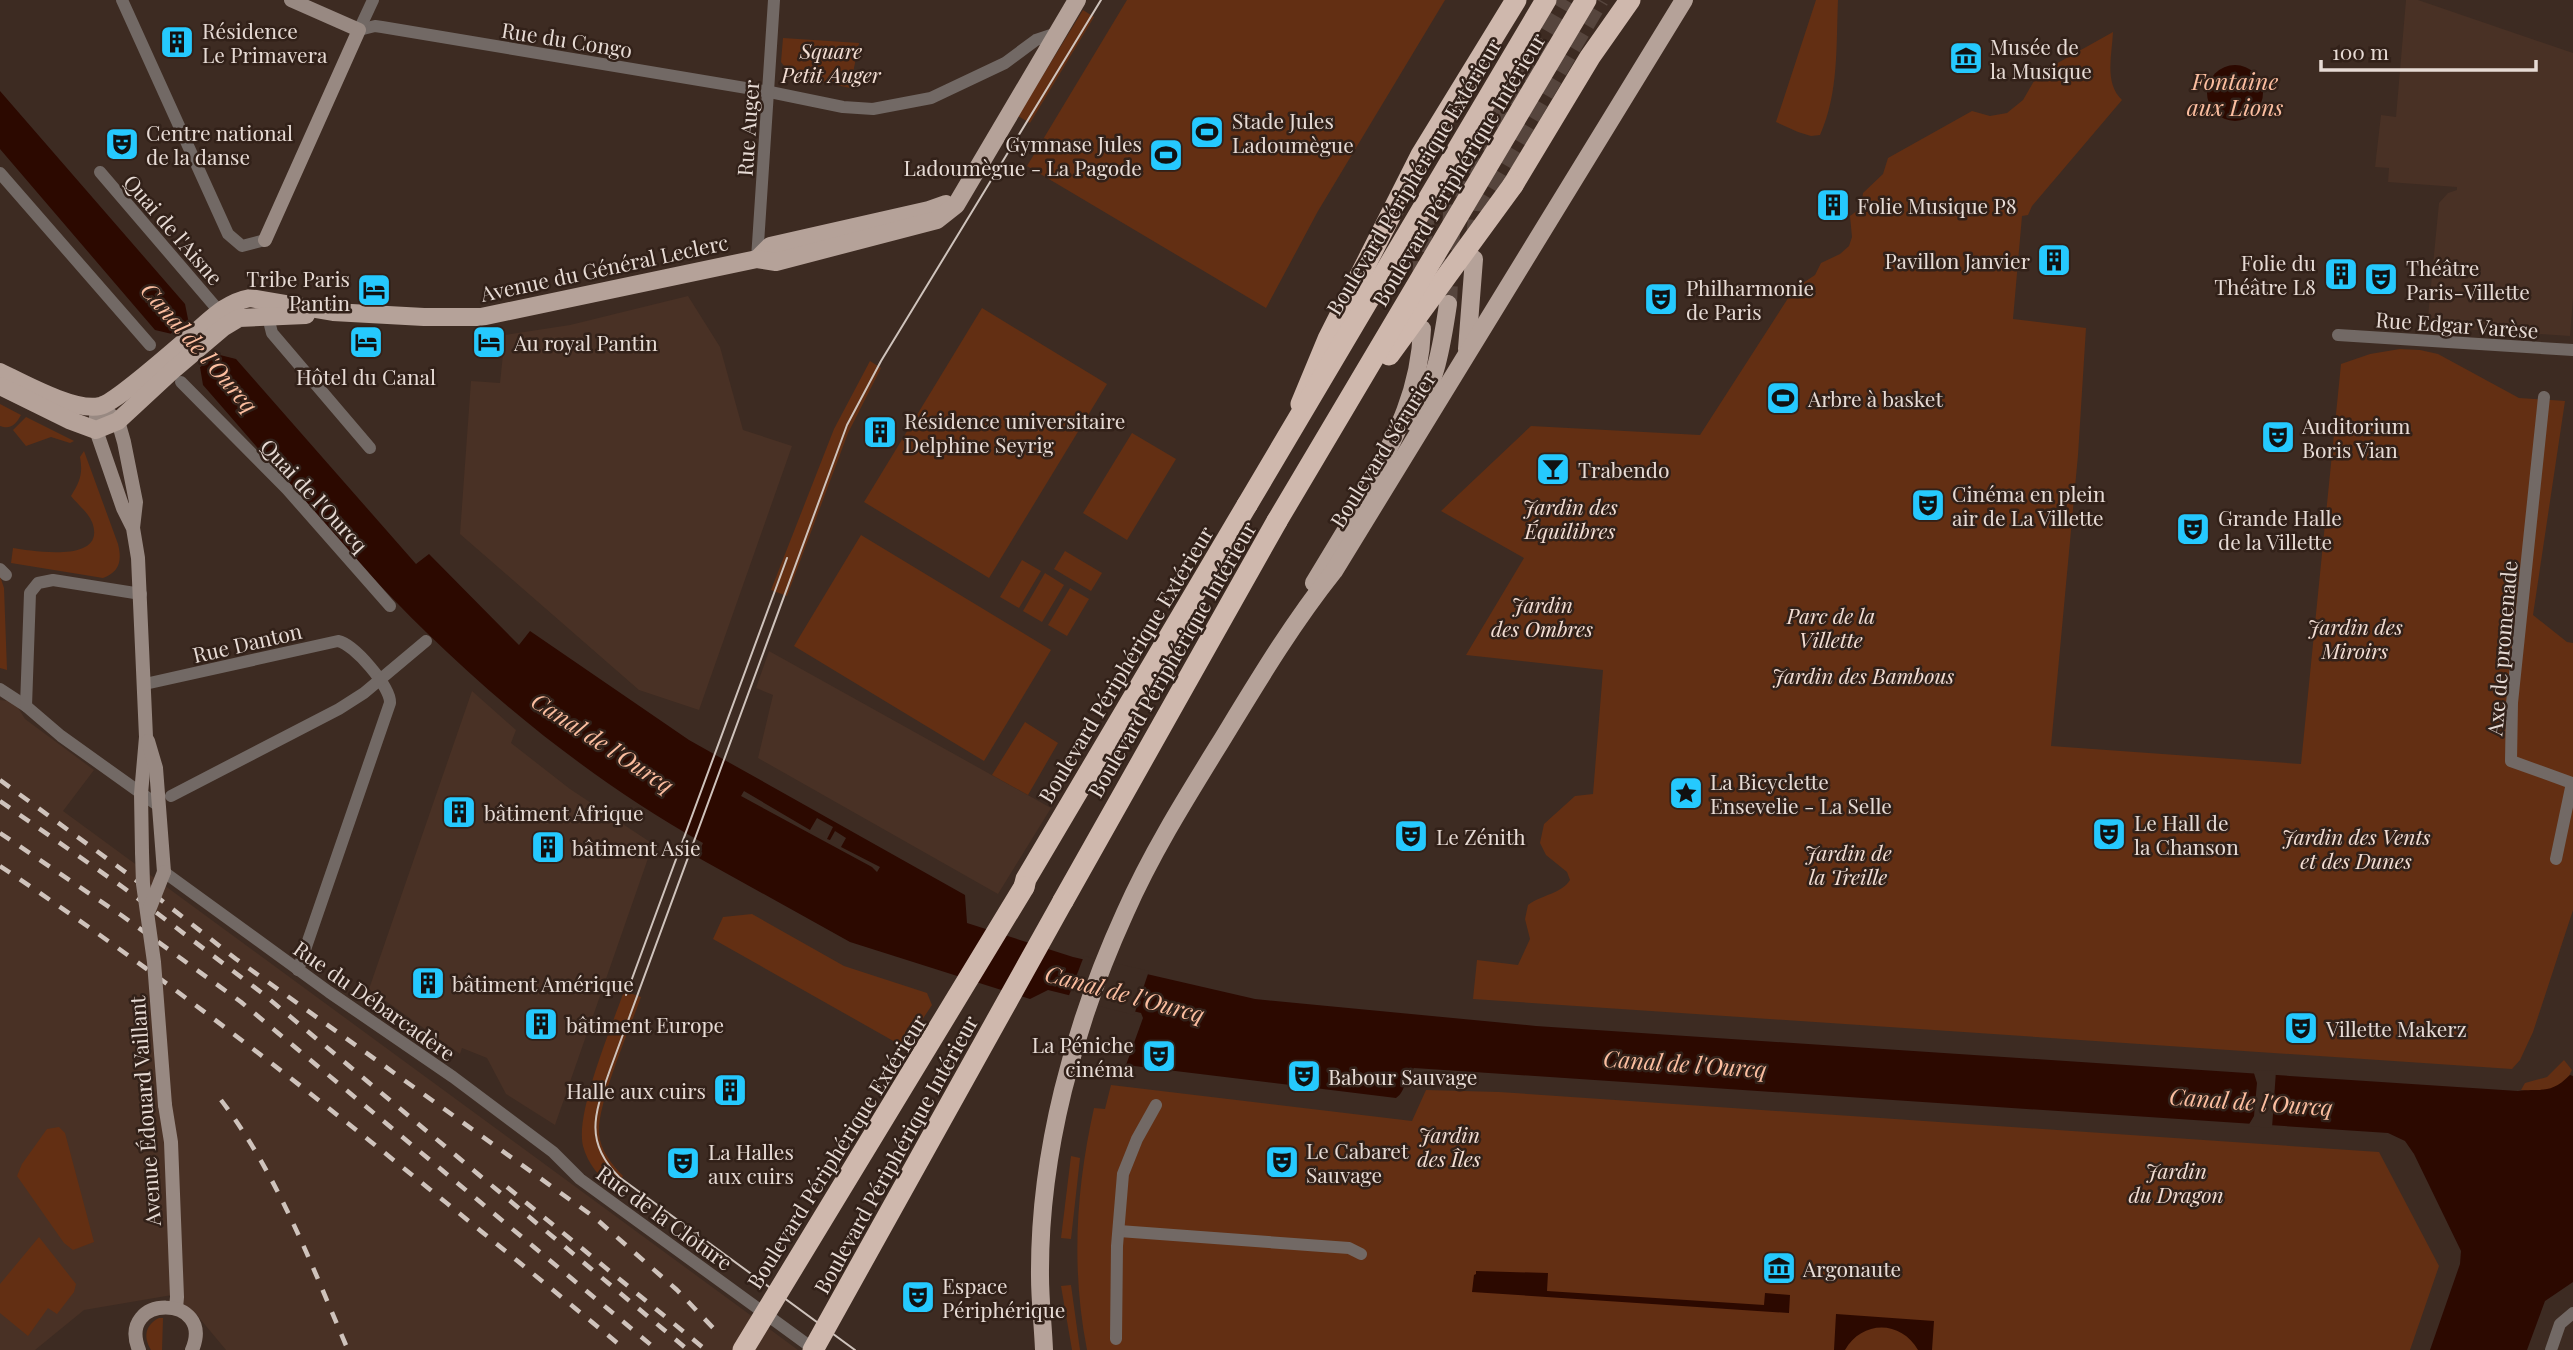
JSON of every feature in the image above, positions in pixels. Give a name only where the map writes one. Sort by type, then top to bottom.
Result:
[{"type":"highway","points":[[1291,432],[1313,371],[1421,155],[1516,0]]},
{"type":"highway","name":"Boulevard Périphérique Extérieur","points":[[743,1350],[1024,887],[1026,878],[1545,0]]},
{"type":"highway","name":"Boulevard Périphérique Intérieur","points":[[814,1350],[1277,521],[1586,0]]},
{"type":"highway","points":[[1323,444],[1513,185],[1590,57],[1630,0]]},
{"type":"main road","points":[[265,240],[359,30],[291,0]]},
{"type":"main road","points":[[1057,33],[1077,0]]},
{"type":"main road","name":"Boulevard Sérurier","points":[[1044,1350],[1040,1275],[1042,1228],[1052,1147],[1066,1083],[1087,1011],[1121,923],[1175,817],[1299,615],[1334,571],[1684,0]]},
{"type":"main road","name":"Avenue du Général Leclerc","points":[[96,430],[118,421],[173,370],[219,318],[333,312],[481,317],[757,259],[769,246],[933,209],[949,203],[962,194],[1057,33]]},
{"type":"main road","points":[[1466,356],[1474,259]]},
{"type":"main road","points":[[1355,512],[1395,454],[1426,399],[1440,351],[1448,304]]},
{"type":"main road","points":[[1299,615],[1319,572],[1391,446],[1407,409],[1418,373],[1422,329]]},
{"type":"main road","name":"Avenue du Général Leclerc","points":[[100,406],[173,370]]},
{"type":"main road","points":[[0,372],[52,397],[83,405],[100,406],[118,421]]},
{"type":"main road","points":[[0,386],[69,420],[96,430]]},
{"type":"main road","name":"Avenue Édouard Vaillant","points":[[100,406],[96,417],[96,430],[123,508],[133,528]]},
{"type":"main road","name":"Avenue Édouard Vaillant","points":[[118,421],[136,502],[133,528],[141,594],[146,737],[141,794],[143,884],[149,911],[171,1155],[176,1308]]},
{"type":"main road","name":"Avenue Édouard Vaillant","points":[[146,737],[156,768],[164,872],[149,911]]},
{"type":"main road","points":[[139,1350],[135,1335],[142,1317],[155,1308],[166,1306],[183,1312],[192,1322],[196,1348]]},
{"type":"street","points":[[122,0],[228,234],[242,246],[265,240]]},
{"type":"street","points":[[359,30],[373,0]]},
{"type":"street","name":"Rue Auger","points":[[757,259],[774,0]]},
{"type":"street","name":"Rue du Congo","points":[[359,30],[376,26],[770,92],[843,107],[873,109],[931,98],[1005,64],[1036,40],[1057,33]]},
{"type":"street","name":"Quai de l'Aisne","points":[[100,172],[219,318]]},
{"type":"street","points":[[0,173],[150,345]]},
{"type":"street","points":[[270,325],[272,333],[370,448]]},
{"type":"street","name":"Rue Edgar Varèse","points":[[2338,335],[2573,350]]},
{"type":"street","name":"Quai de l'Ourcq","points":[[173,370],[287,489],[390,606]]},
{"type":"street","name":"Axe de promenade","points":[[2544,397],[2512,703],[2511,761],[2572,783],[2556,859]]},
{"type":"street","points":[[26,706],[30,593],[38,583],[53,580],[141,594]]},
{"type":"street","points":[[170,796],[364,694],[426,641]]},
{"type":"street","name":"Rue Danton","points":[[145,684],[333,642],[346,644],[380,680]]},
{"type":"street","points":[[298,970],[390,703],[389,692],[380,680]]},
{"type":"street","points":[[0,689],[159,806]]},
{"type":"street","name":"Rue du Débarcadère","points":[[164,872],[298,970],[453,1077],[562,1161]]},
{"type":"street","points":[[1116,1339],[1123,1174],[1137,1139],[1156,1105]]},
{"type":"street","name":"Rue de la Clôture","points":[[562,1161],[591,1187],[814,1350]]},
{"type":"street","points":[[1119,1231],[1349,1248],[1361,1254]]},
{"type":"street","points":[[2551,1350],[2560,1324],[2573,1313]]},
{"type":"shaded area","points":[[2406,0],[2418,0],[2573,53],[2573,298],[2570,336],[2427,327],[2439,203],[2448,193],[2457,190],[2457,187],[2388,182],[2389,168],[2375,167],[2381,115],[2396,117]]},
{"type":"shaded area","points":[[688,296],[720,347],[743,430],[792,446],[699,710],[639,690],[460,534],[471,381],[500,383],[505,335],[570,325]]},
{"type":"shaded area","points":[[769,651],[1051,808],[998,894],[758,758],[773,695],[756,688]]},
{"type":"shaded area","points":[[472,691],[516,730],[511,743],[570,789],[653,844],[555,1125],[506,1094],[487,1058],[462,1048],[460,1054],[369,989]]},
{"type":"shaded area","points":[[0,700],[17,706],[25,719],[94,770],[63,811],[798,1350],[226,1350],[196,1314],[172,1295],[84,1310],[35,1350],[0,1350]]},
{"type":"green space","name":"Stade Jules Ladoumègue","points":[[1127,0],[1445,0],[1318,211],[1266,308],[1027,166]]},
{"type":"green space","points":[[1816,0],[1838,0],[1831,103],[1820,135],[1811,136],[1776,122]]},
{"type":"green space","points":[[1083,10],[1094,17],[1030,123],[1018,116]]},
{"type":"green space","name":"Parc de la Villette","points":[[2113,32],[2111,77],[2116,93],[2122,100],[2032,206],[2028,215],[2022,216],[2013,319],[2086,328],[2078,455],[2051,746],[2301,764],[2341,364],[2370,354],[2400,349],[2420,350],[2438,354],[2519,398],[2565,401],[2533,615],[2567,642],[2573,643],[2573,910],[2533,1032],[2520,1060],[2512,1069],[1473,999],[1477,960],[1518,965],[1530,939],[1525,919],[1528,905],[1557,891],[1570,880],[1567,872],[1546,855],[1540,843],[1544,824],[1575,796],[1593,794],[1603,670],[1466,655],[1524,558],[1441,511],[1531,426],[1700,435],[1794,289],[1815,275],[1821,263],[1840,254],[1849,246],[1852,237],[1850,216],[1861,208],[1863,193],[1883,174],[1888,158],[1972,111],[1990,116],[2007,113],[2023,100],[2038,74]]},
{"type":"green space","name":"Square Petit Auger","points":[[783,38],[859,43],[850,88],[791,75],[781,62]]},
{"type":"green space","points":[[982,308],[1107,384],[989,578],[864,502]]},
{"type":"green space","points":[[870,361],[881,368],[848,433],[787,596],[771,590],[834,429]]},
{"type":"green space","points":[[0,404],[21,415],[13,425],[0,426]]},
{"type":"green space","points":[[26,417],[74,441],[70,443],[51,437],[26,446],[13,430]]},
{"type":"green space","points":[[1132,433],[1176,459],[1127,540],[1083,513]]},
{"type":"green space","points":[[84,451],[118,544],[120,555],[116,569],[103,578],[11,563],[13,548],[66,552],[89,544],[94,535],[92,522],[71,496],[80,477],[80,457]]},
{"type":"green space","points":[[861,535],[1051,650],[984,761],[794,646]]},
{"type":"green space","points":[[1065,551],[1102,573],[1091,591],[1054,569]]},
{"type":"green space","points":[[1022,560],[1041,571],[1019,608],[1000,597]]},
{"type":"green space","points":[[1045,573],[1064,585],[1042,622],[1023,611]]},
{"type":"green space","points":[[0,576],[4,588],[7,670],[0,668]]},
{"type":"green space","points":[[1070,588],[1089,599],[1067,636],[1048,625]]},
{"type":"green space","points":[[1025,722],[1058,743],[1028,795],[992,775]]},
{"type":"green space","points":[[752,914],[844,966],[927,993],[932,1005],[904,1047],[713,939],[723,917]]},
{"type":"green space","points":[[624,991],[641,997],[603,1104],[599,1133],[604,1151],[623,1176],[614,1189],[591,1165],[583,1146],[582,1131],[589,1092]]},
{"type":"green space","points":[[2564,1060],[2572,1070],[2563,1082],[2543,1091],[2521,1090],[2525,1083],[2547,1077]]},
{"type":"green space","points":[[1111,1085],[1412,1121],[1426,1090],[1499,1092],[2379,1152],[2439,1266],[2410,1350],[1087,1350],[1077,1259],[1080,1199],[1094,1108],[1105,1109]]},
{"type":"green space","points":[[59,1127],[65,1133],[94,1242],[73,1250],[64,1243],[17,1176],[22,1164],[47,1129]]},
{"type":"green space","points":[[1071,1156],[1080,1158],[1071,1239],[1061,1238]]},
{"type":"green space","points":[[39,1237],[76,1284],[74,1292],[57,1314],[48,1308],[28,1336],[0,1313],[0,1284]]},
{"type":"green space","points":[[1071,1285],[1080,1350],[1072,1350],[1061,1286]]},
{"type":"green space","points":[[159,1318],[163,1318],[162,1350],[151,1350],[147,1340],[148,1328]]},
{"type":"water","name":"Fontaine aux Lions","points":[[2235,65],[2246,67],[2255,73],[2261,82],[2261,104],[2255,113],[2246,119],[2235,121],[2224,119],[2215,113],[2209,104],[2207,93],[2209,82],[2215,73],[2224,67]]},
{"type":"water","name":"Canal de l'Ourcq","points":[[0,91],[185,304],[188,319],[216,354],[236,359],[416,564],[429,554],[519,645],[530,631],[689,740],[965,895],[967,923],[1073,957],[1255,999],[1536,1026],[2518,1091],[2551,1088],[2570,1075],[2573,1076],[2573,1282],[2545,1301],[2527,1350],[2430,1350],[2460,1264],[2461,1251],[2414,1154],[2405,1141],[2388,1133],[1414,1068],[1396,1098],[1126,1065],[1143,1018],[1141,1013],[1048,990],[1030,999],[850,942],[697,857],[703,843],[629,797],[558,747],[490,691],[397,603],[203,385],[200,367],[172,334],[155,330],[0,149]]},
{"type":"water","points":[[1476,1271],[1548,1273],[1547,1291],[1764,1305],[1765,1293],[1790,1295],[1789,1313],[1472,1292]]},
{"type":"water","points":[[1836,1314],[1934,1321],[1932,1350],[1918,1350],[1902,1333],[1882,1328],[1861,1333],[1845,1350],[1834,1350]]},
{"type":"pier","points":[[191,317],[218,351],[236,358],[216,353],[197,370],[167,337]]},
{"type":"pier","points":[[744,791],[810,830],[817,818],[833,827],[827,839],[830,840],[835,831],[846,838],[841,847],[880,867],[877,872],[741,796]]},
{"type":"pier","points":[[1084,956],[1149,971],[1134,1015],[1068,998]]},
{"type":"pier","points":[[2253,1070],[2276,1071],[2272,1128],[2248,1126],[2254,1116],[2257,1083]]},
{"type":"tunnel","points":[[1448,304],[1452,213],[1459,186],[1566,0]]},
{"type":"tunnel","points":[[1475,238],[1478,207],[1600,0]]},
{"type":"tunnel","points":[[1422,279],[1421,251],[1428,206]]},
{"type":"tram line","points":[[855,1350],[619,1177],[600,1150],[596,1137],[597,1111],[847,425],[881,361],[1101,0]]},
{"type":"tram line","points":[[626,995],[787,558]]},
{"type":"railway","points":[[0,780],[128,874],[236,959],[594,1217],[677,1290],[718,1333]]},
{"type":"railway","points":[[0,801],[124,888],[262,993],[688,1350]]},
{"type":"railway","points":[[0,833],[121,915],[241,1002],[657,1350]]},
{"type":"railway","points":[[0,866],[162,980],[319,1100],[626,1350]]},
{"type":"railway","points":[[221,1100],[260,1159],[276,1189],[307,1253],[348,1350]]},
{"type":"railway","points":[[507,1187],[706,1350]]},
{"type":"place","name":"Résidence Le Primavera","points":[[177,42]]},
{"type":"place","name":"Musée de la Musique","points":[[1966,58]]},
{"type":"place","name":"Stade Jules Ladoumègue","points":[[1207,132]]},
{"type":"place","name":"Centre national de la danse","points":[[122,144]]},
{"type":"place","name":"Gymnase Jules Ladoumègue - La Pagode","points":[[1166,155]]},
{"type":"place","name":"Folie Musique P8","points":[[1833,205]]},
{"type":"place","name":"Pavillon Janvier","points":[[2054,260]]},
{"type":"place","name":"Folie du Théâtre L8","points":[[2341,274]]},
{"type":"place","name":"Théâtre Paris-Villette","points":[[2381,279]]},
{"type":"place","name":"Tribe Paris Pantin","points":[[374,290]]},
{"type":"place","name":"Philharmonie de Paris","points":[[1661,299]]},
{"type":"place","name":"Hôtel du Canal","points":[[366,342]]},
{"type":"place","name":"Au royal Pantin","points":[[489,342]]},
{"type":"place","name":"Arbre à basket","points":[[1783,398]]},
{"type":"place","name":"Résidence universitaire Delphine Seyrig","points":[[880,432]]},
{"type":"place","name":"Auditorium Boris Vian","points":[[2278,437]]},
{"type":"place","name":"Trabendo","points":[[1553,469]]},
{"type":"place","name":"Cinéma en plein air de La Villette","points":[[1928,505]]},
{"type":"place","name":"Grande Halle de la Villette","points":[[2193,529]]},
{"type":"place","name":"La Bicyclette Ensevelie - La Selle","points":[[1686,793]]},
{"type":"place","name":"bâtiment Afrique","points":[[459,812]]},
{"type":"place","name":"Le Hall de la Chanson","points":[[2109,834]]},
{"type":"place","name":"Le Zénith","points":[[1411,836]]},
{"type":"place","name":"bâtiment Asie","points":[[548,847]]},
{"type":"place","name":"bâtiment Amérique","points":[[428,983]]},
{"type":"place","name":"bâtiment Europe","points":[[541,1024]]},
{"type":"place","name":"Villette Makerz","points":[[2301,1028]]},
{"type":"place","name":"La Péniche cinéma","points":[[1159,1056]]},
{"type":"place","name":"Babour Sauvage","points":[[1304,1076]]},
{"type":"place","name":"Halle aux cuirs","points":[[730,1090]]},
{"type":"place","name":"Le Cabaret Sauvage","points":[[1282,1162]]},
{"type":"place","name":"La Halles aux cuirs","points":[[683,1163]]},
{"type":"place","name":"Argonaute","points":[[1779,1268]]},
{"type":"place","name":"Espace Périphérique","points":[[918,1297]]},
{"type":"park label","name":"Jardin des Équilibres","points":[[1570,518]]},
{"type":"park label","name":"Jardin des Ombres","points":[[1542,616]]},
{"type":"park label","name":"Jardin des Miroirs","points":[[2355,638]]},
{"type":"park label","name":"Jardin des Bambous","points":[[1863,675]]},
{"type":"park label","name":"Jardin des Vents et des Dunes","points":[[2356,848]]},
{"type":"park label","name":"Jardin de la Treille","points":[[1848,864]]},
{"type":"park label","name":"Jardin des Îles","points":[[1449,1146]]},
{"type":"park label","name":"Jardin du Dragon","points":[[2176,1182]]}]
